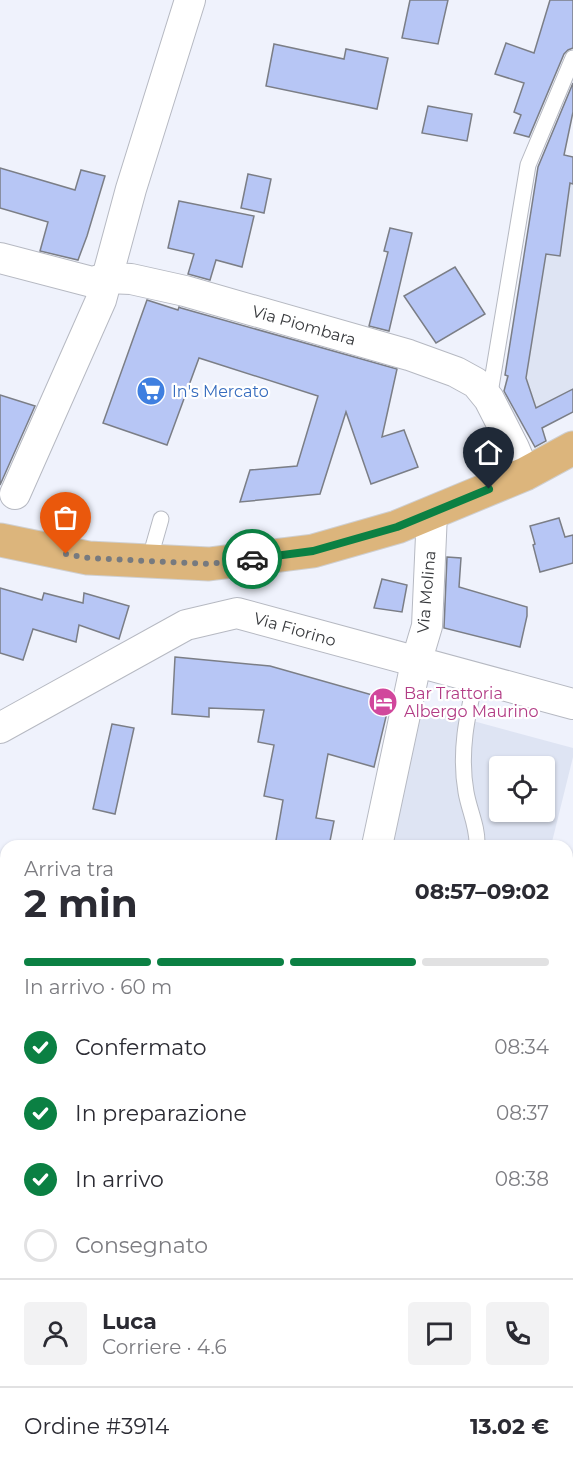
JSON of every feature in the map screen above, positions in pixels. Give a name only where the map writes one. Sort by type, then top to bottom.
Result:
[{"type":"main road","points":[[0,540],[88,558],[209,564],[313,551],[397,527],[525,474],[573,448]]},
{"type":"street","points":[[15,494],[101,300],[131,189],[190,0]]},
{"type":"street","name":"Via Piombara","points":[[0,258],[92,282],[107,278],[131,279],[185,291],[409,355],[456,372],[476,383],[489,399],[525,474]]},
{"type":"street","name":"Via Molina","points":[[378,840],[416,663],[427,626],[432,513]]},
{"type":"street","name":"Via Fiorino","points":[[0,728],[186,625],[237,613],[573,705]]},
{"type":"lane","points":[[489,399],[528,165],[573,58]]},
{"type":"lane","points":[[149,561],[161,519]]},
{"type":"lane","points":[[476,678],[466,718],[462,752],[466,792],[477,840]]},
{"type":"shaded area","points":[[536,176],[573,184],[573,412],[528,436],[503,397]]},
{"type":"shaded area","points":[[418,706],[573,748],[573,757],[552,840],[387,840]]},
{"type":"building","points":[[410,0],[448,0],[438,44],[402,38]]},
{"type":"building","points":[[550,0],[573,0],[573,48],[564,54],[529,137],[514,133],[521,115],[514,112],[524,83],[495,74],[506,43],[534,53]]},
{"type":"building","points":[[274,44],[344,59],[346,49],[388,58],[377,109],[266,86]]},
{"type":"building","points":[[573,83],[573,112],[564,155],[573,157],[573,184],[570,183],[560,256],[546,254],[526,378],[536,408],[573,389],[573,412],[542,428],[546,441],[535,447],[504,391],[508,376],[505,375],[538,167]]},
{"type":"building","points":[[428,106],[472,114],[467,141],[422,133]]},
{"type":"building","points":[[0,168],[75,190],[81,170],[105,176],[78,260],[40,251],[48,222],[0,208]]},
{"type":"building","points":[[248,174],[271,179],[264,213],[241,208]]},
{"type":"building","points":[[179,201],[254,216],[242,267],[216,260],[210,280],[188,274],[194,254],[168,248]]},
{"type":"building","points":[[390,228],[412,233],[389,331],[369,326],[388,252],[384,251]]},
{"type":"building","points":[[455,267],[485,314],[436,343],[404,296]]},
{"type":"building","points":[[147,300],[397,369],[382,437],[404,430],[418,467],[371,484],[346,412],[320,494],[240,502],[250,470],[297,466],[318,396],[199,358],[167,445],[103,423]]},
{"type":"building","points":[[0,395],[35,406],[0,485]]},
{"type":"building","points":[[559,518],[565,537],[573,535],[573,563],[540,572],[530,526]]},
{"type":"building","points":[[447,557],[461,558],[459,587],[527,607],[520,647],[444,628]]},
{"type":"building","points":[[382,579],[407,585],[402,612],[374,608]]},
{"type":"building","points":[[0,588],[42,600],[44,593],[83,603],[84,593],[129,606],[119,639],[79,625],[76,642],[33,629],[23,660],[0,653]]},
{"type":"building","points":[[175,657],[270,666],[390,700],[374,767],[328,754],[316,818],[334,821],[330,840],[276,840],[283,800],[264,796],[274,745],[258,742],[264,710],[209,708],[209,717],[172,714]]},
{"type":"building","points":[[112,724],[134,728],[115,814],[93,809]]},
{"type":"way so far","points":[[66,554],[88,558],[209,564],[252,559]]},
{"type":"place","name":"In's Mercato","points":[[151,391]]},
{"type":"place","name":"Bar Trattoria Albergo Maurino","points":[[383,702]]},
{"type":"route","points":[[252,559],[313,551],[397,527],[489,489]]}]
